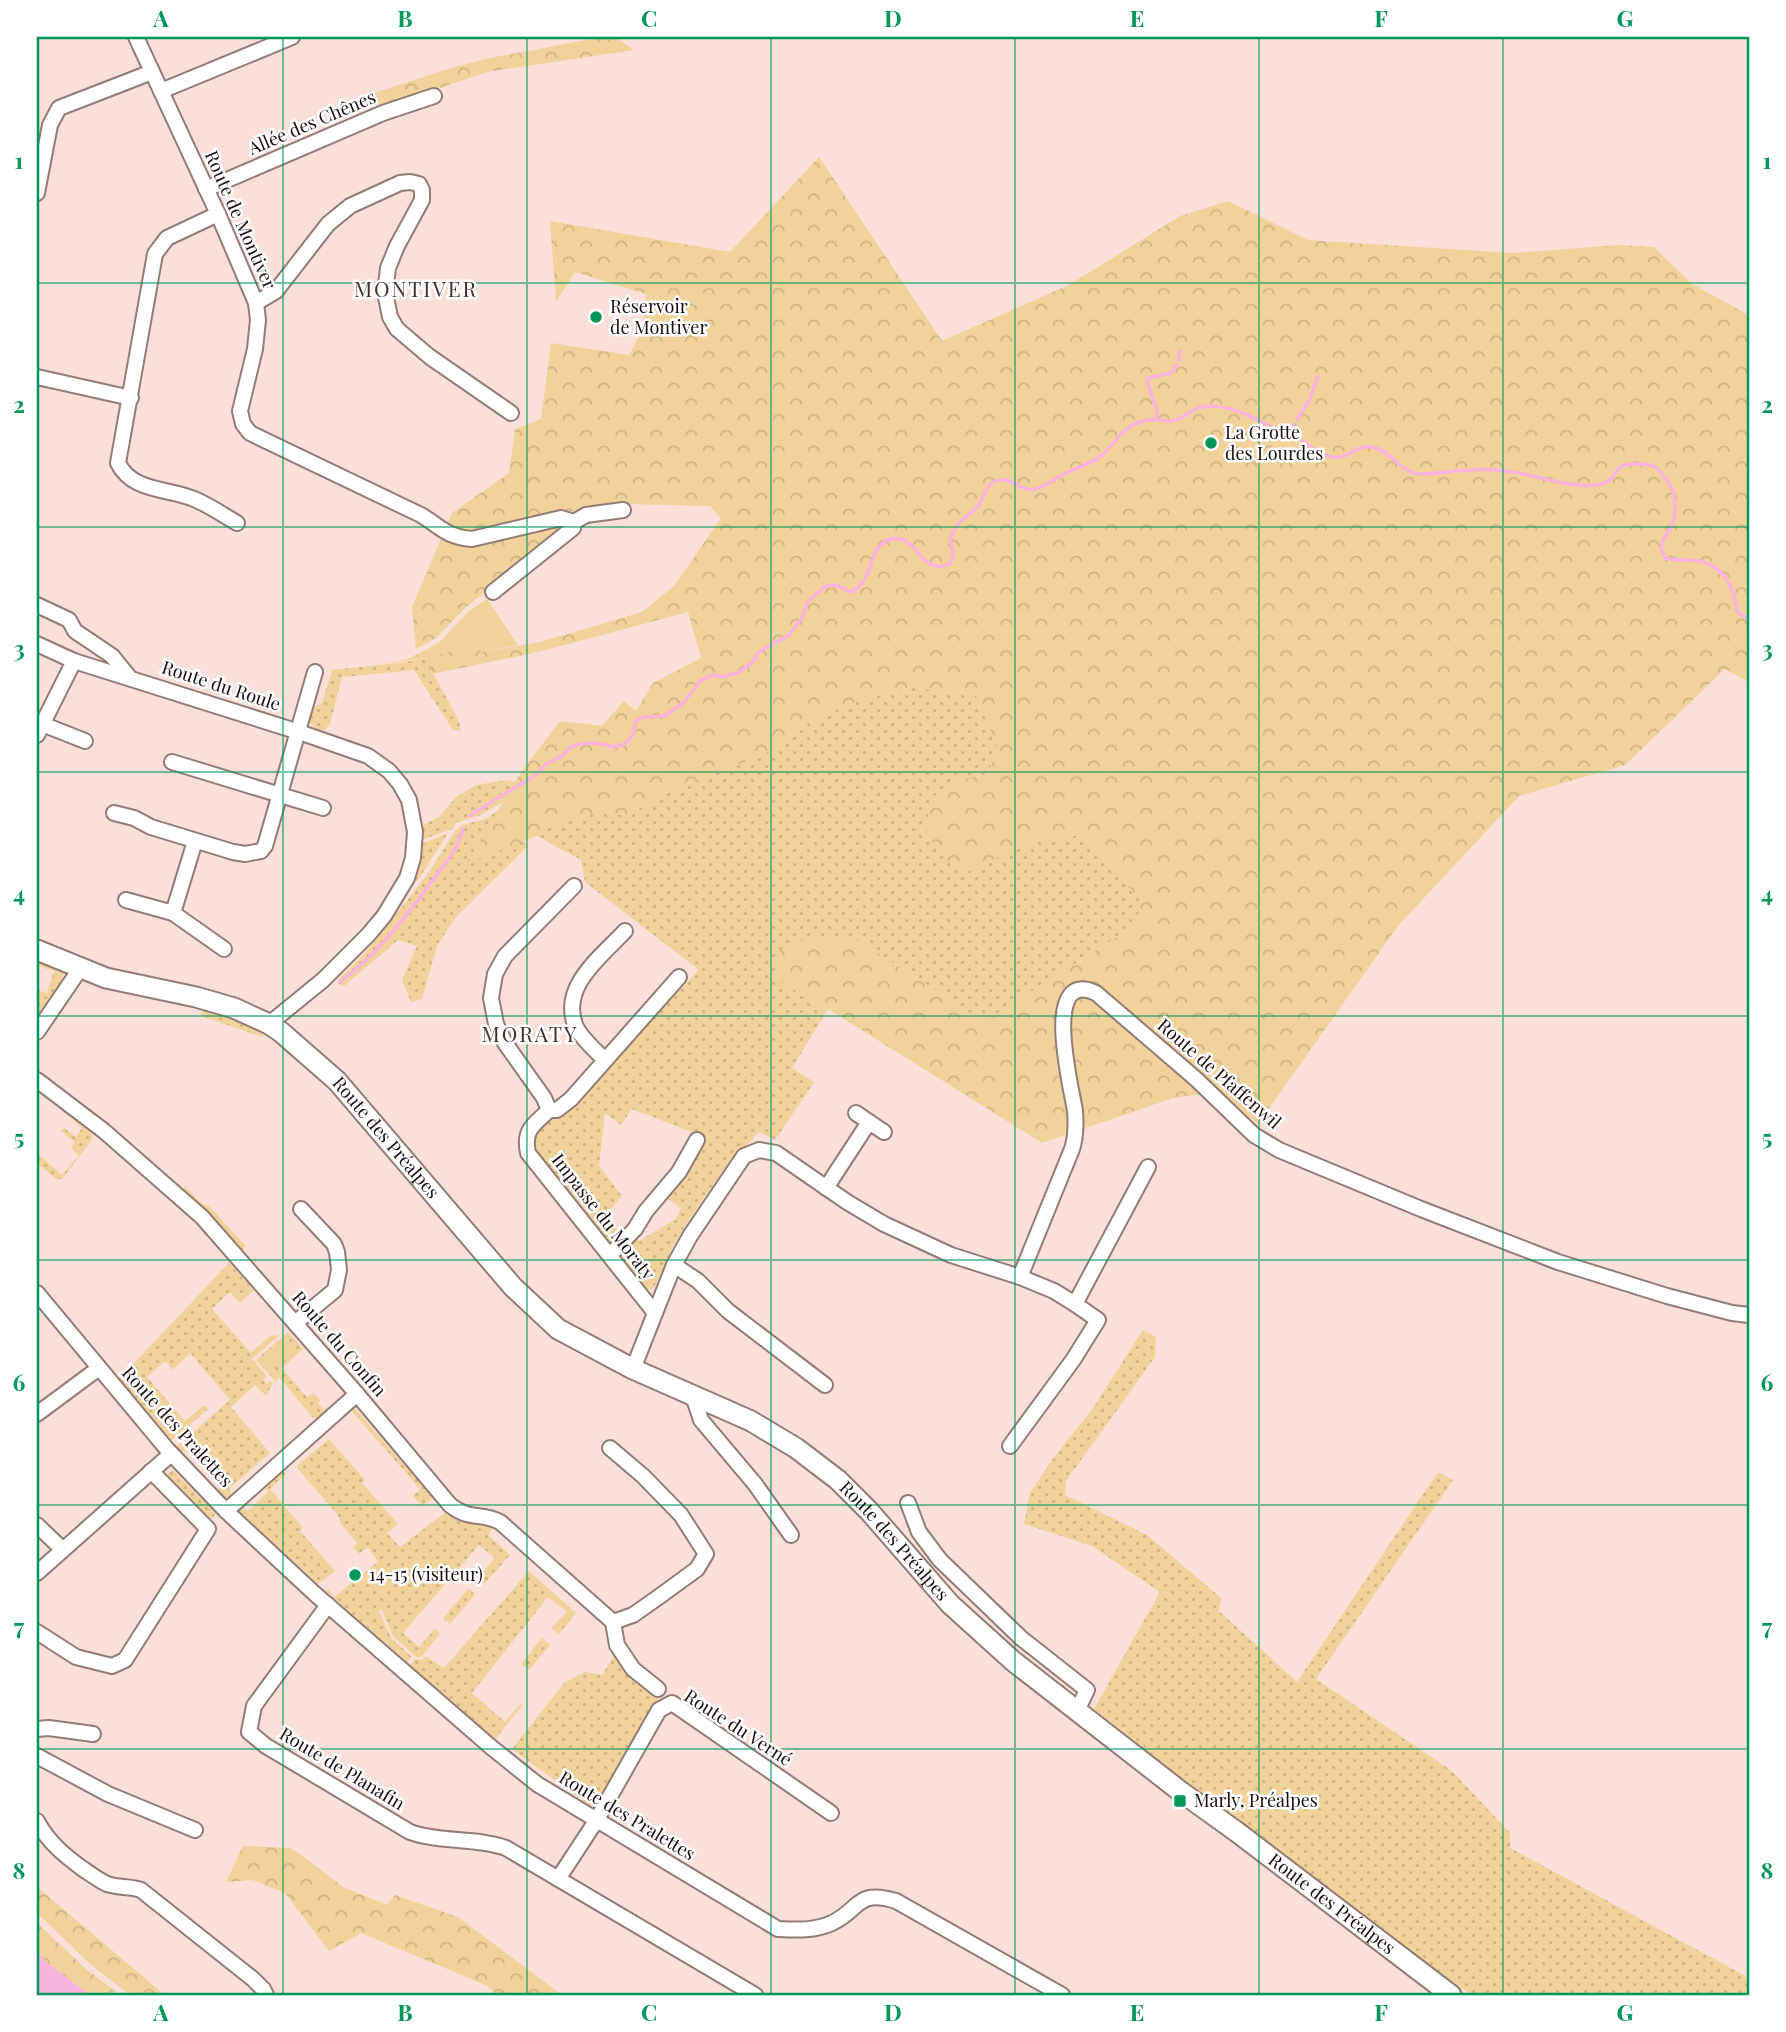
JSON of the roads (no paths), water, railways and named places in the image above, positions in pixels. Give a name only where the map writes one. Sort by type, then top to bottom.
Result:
[{"type":"main road","name":"Route des Préalpes","points":[[37,950],[80,969],[127,984],[196,997],[234,1008],[269,1024],[293,1041],[337,1081],[513,1287],[558,1329],[633,1369],[762,1427],[796,1448],[838,1480],[869,1511],[950,1604],[1013,1661],[1451,1995]]},
{"type":"street","name":"Route de Montiver","points":[[136,37],[256,303],[258,320],[255,349],[240,411],[243,424],[250,433],[421,514],[446,534],[458,538],[472,538],[561,518],[574,522]]},
{"type":"street","points":[[161,91],[292,37]]},
{"type":"street","points":[[37,193],[50,125],[59,108],[152,72]]},
{"type":"street","name":"Allée des Chênes","points":[[206,188],[383,113],[435,96]]},
{"type":"street","points":[[256,303],[276,291],[328,224],[350,206],[400,183],[419,184],[422,200],[388,268],[385,292],[390,317],[397,329],[430,357],[511,413]]},
{"type":"street","points":[[218,214],[167,238],[155,254],[118,463],[122,472],[132,481],[194,499],[237,523]]},
{"type":"street","points":[[37,377],[131,398]]},
{"type":"street","points":[[493,592],[573,528],[574,522],[586,515],[623,510]]},
{"type":"street","name":"Route du Roule","points":[[37,606],[69,620],[75,631],[112,656],[130,678]]},
{"type":"street","name":"Route du Roule","points":[[37,644],[74,661],[369,756],[400,783],[414,817],[415,846],[407,878],[384,916],[368,935],[323,980],[269,1024]]},
{"type":"street","points":[[74,661],[40,729],[85,741]]},
{"type":"street","name":"Route du Roule","points":[[114,813],[195,841],[245,854],[261,851],[265,846],[315,672]]},
{"type":"street","points":[[172,762],[323,808]]},
{"type":"street","points":[[173,913],[195,841]]},
{"type":"street","points":[[549,1110],[544,1098],[505,1043],[496,1024],[491,998],[495,974],[505,956],[574,886]]},
{"type":"street","points":[[126,900],[173,913],[225,949]]},
{"type":"street","points":[[605,1060],[577,1029],[571,1008],[575,989],[585,974],[625,931]]},
{"type":"street","points":[[37,1032],[80,969]]},
{"type":"street","name":"Impasse du Moraty","points":[[655,1313],[528,1153],[526,1140],[529,1131],[549,1110],[557,1110],[571,1099],[678,977]]},
{"type":"street","name":"Route de Pfaffenwil","points":[[1020,1277],[1075,1138],[1075,1114],[1062,1028],[1065,1003],[1072,994],[1090,990],[1196,1079],[1254,1135],[1279,1150],[1558,1262],[1667,1296],[1749,1315]]},
{"type":"street","name":"Route du Confin","points":[[37,1080],[104,1131],[202,1217],[450,1505],[459,1513],[492,1518],[500,1522],[613,1622]]},
{"type":"street","points":[[856,1113],[884,1132]]},
{"type":"street","points":[[826,1188],[869,1122]]},
{"type":"street","points":[[610,1255],[635,1229],[646,1211],[679,1172],[697,1140]]},
{"type":"street","points":[[633,1369],[674,1265],[690,1236],[744,1156],[759,1150],[776,1153],[846,1202],[895,1229],[951,1255],[1054,1291],[1098,1320],[1073,1360],[1010,1446]]},
{"type":"street","points":[[1075,1304],[1148,1167]]},
{"type":"street","points":[[295,1323],[335,1290],[339,1270],[334,1244],[301,1209]]},
{"type":"street","points":[[674,1265],[698,1281],[728,1311],[825,1385]]},
{"type":"street","name":"Route des Pralettes","points":[[37,1293],[171,1454],[226,1511],[328,1605],[537,1784],[778,1928],[808,1931],[834,1922],[861,1901],[878,1896],[896,1901],[1062,1995]]},
{"type":"street","name":"Route des Pralettes","points":[[37,1414],[99,1368]]},
{"type":"street","name":"Route des Pralettes","points":[[226,1511],[357,1394]]},
{"type":"street","points":[[693,1396],[701,1420],[755,1484],[790,1535]]},
{"type":"street","points":[[610,1448],[643,1476],[681,1515],[706,1555],[697,1569],[634,1615],[613,1622],[617,1645],[633,1669],[657,1689]]},
{"type":"street","points":[[37,1573],[171,1454]]},
{"type":"street","points":[[37,1632],[76,1657],[112,1666],[125,1660],[208,1529],[151,1471]]},
{"type":"street","name":"Route des Préalpes","points":[[908,1503],[919,1532],[940,1560],[1021,1638],[1087,1690],[1077,1711]]},
{"type":"street","points":[[37,1525],[62,1549]]},
{"type":"street","name":"Route de Planafin","points":[[328,1605],[254,1706],[249,1732],[266,1746],[410,1832],[428,1838],[487,1841],[506,1848],[755,1995]]},
{"type":"street","name":"Route du Verné","points":[[596,1821],[659,1710],[672,1703],[831,1813]]},
{"type":"street","points":[[37,1730],[49,1728],[93,1734]]},
{"type":"street","points":[[37,1756],[108,1794],[195,1830]]},
{"type":"street","points":[[37,1821],[57,1850],[98,1880],[110,1885],[141,1890],[253,1979],[266,1995]]},
{"type":"street","points":[[558,1879],[596,1821]]},
{"type":"waterway","points":[[1179,360],[1180,350]]},
{"type":"waterway","points":[[1157,419],[1147,381],[1149,378],[1171,373],[1177,365]]},
{"type":"waterway","points":[[1297,419],[1309,401],[1318,376]]},
{"type":"waterway","points":[[471,816],[536,775],[546,764],[562,756],[571,747],[595,743],[615,747],[624,744],[632,737],[636,721],[644,717],[665,716],[684,702],[700,681],[712,675],[724,677],[739,672],[752,663],[759,652],[789,635],[802,618],[808,601],[826,586],[837,585],[850,592],[858,587],[868,573],[873,556],[883,543],[900,539],[908,542],[932,565],[950,564],[953,555],[950,543],[953,532],[977,507],[988,487],[995,481],[1006,480],[1025,489],[1037,488],[1098,458],[1131,426],[1149,420],[1172,421],[1208,406],[1222,407],[1256,419],[1291,434],[1332,457],[1372,447],[1379,449],[1402,467],[1422,474],[1496,470],[1564,483],[1596,485],[1606,483],[1623,465],[1655,467],[1670,484],[1675,503],[1673,523],[1661,545],[1665,558],[1699,561],[1715,568],[1730,586],[1737,611],[1749,620]]},
{"type":"waterway","points":[[1290,434],[1295,424]]},
{"type":"waterway","points":[[340,982],[365,961],[399,924],[449,859],[463,829]]},
{"type":"place","name":"Réservoir de Montiver","points":[[596,317]]},
{"type":"place","name":"La Grotte des Lourdes","points":[[1211,443]]},
{"type":"place","name":"14-15 (visiteur)","points":[[355,1575]]},
{"type":"place","name":"Marly, Préalpes","points":[[1180,1801]]},
{"type":"district","name":"MONTIVER","points":[[416,290]]},
{"type":"district","name":"MORATY","points":[[530,1035]]}]
